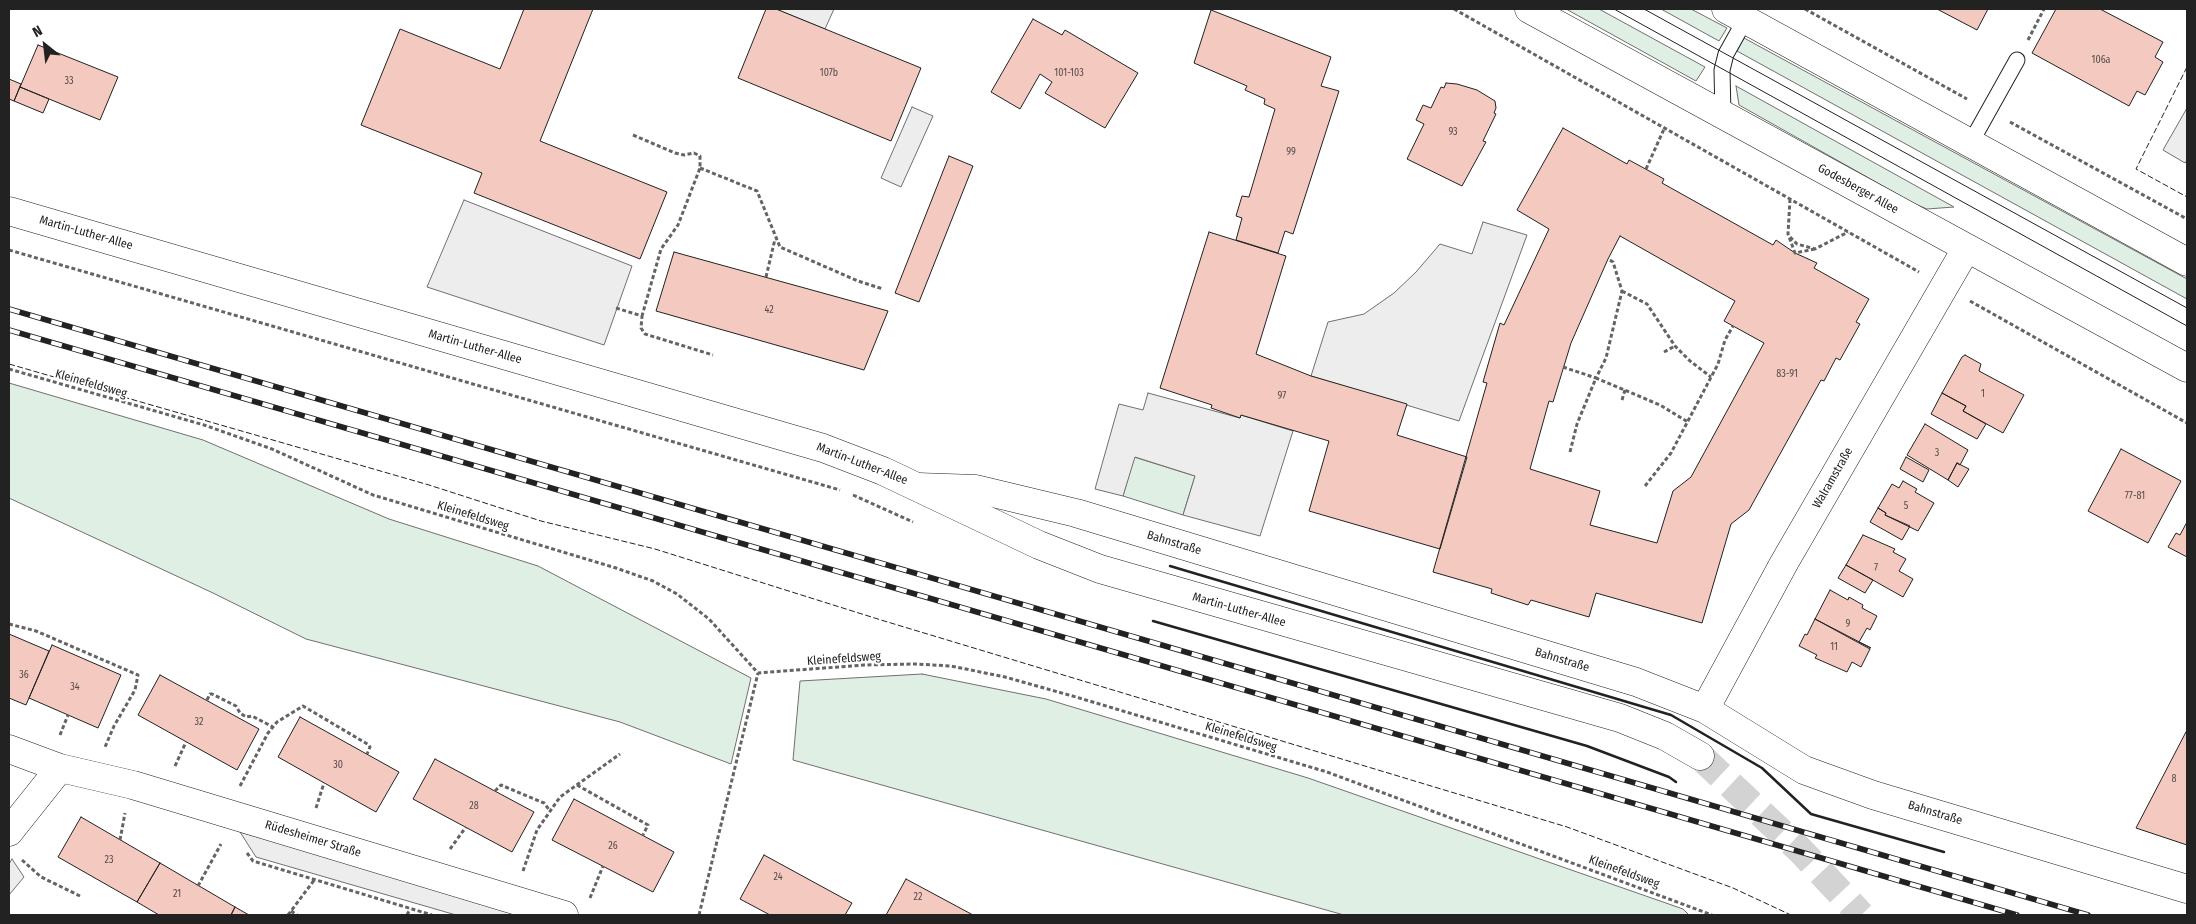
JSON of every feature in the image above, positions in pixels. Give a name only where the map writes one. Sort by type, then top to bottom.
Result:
[{"type":"main road","name":"Godesberger Allee","points":[[1529,9],[2187,368]]},
{"type":"main road","points":[[1735,14],[2187,262]]},
{"type":"main road","name":"Martin-Luther-Allee","points":[[9,210],[823,448],[918,486],[1039,545],[1100,569],[1620,718],[1665,736],[1700,756]]},
{"type":"main road","name":"Walramstraße","points":[[1704,709],[1784,563],[1966,249]]},
{"type":"main road","name":"Bahnstraße","points":[[918,486],[976,489],[1076,513],[1636,682],[1704,709],[1804,770],[1873,795],[2187,889]]},
{"type":"main road","name":"Rüdesheimer Straße","points":[[9,749],[60,768],[133,785],[514,900],[576,911]]},
{"type":"main road","points":[[12,843],[60,768]]},
{"type":"lane","points":[[1723,115],[1722,70],[1735,14]]},
{"type":"lane","points":[[1970,144],[2017,60]]},
{"type":"path","points":[[1454,9],[2187,423]]},
{"type":"path","points":[[2017,60],[2044,9]]},
{"type":"path","points":[[1646,169],[1664,129]]},
{"type":"path","points":[[633,135],[675,153],[684,155],[694,153],[700,156],[700,168],[678,225],[661,249],[642,316],[641,328],[645,334],[713,355]]},
{"type":"path","points":[[700,168],[757,192],[780,247],[858,281],[883,289]]},
{"type":"path","points":[[1790,199],[1788,234],[1795,253],[1815,249],[1848,232]]},
{"type":"path","points":[[1788,234],[1797,244],[1815,249]]},
{"type":"path","points":[[766,277],[776,239]]},
{"type":"path","points":[[9,250],[844,491],[915,523]]},
{"type":"path","points":[[1570,452],[1577,424],[1606,358],[1622,291],[1613,262],[1608,259]]},
{"type":"path","points":[[1622,291],[1647,304],[1675,346],[1690,361],[1711,377]]},
{"type":"path","points":[[616,308],[642,316]]},
{"type":"path","points":[[1645,486],[1671,453],[1711,377],[1733,326]]},
{"type":"path","points":[[1664,352],[1675,346]]},
{"type":"path","points":[[1564,368],[1596,378],[1660,405],[1688,422]]},
{"type":"path","name":"Kleinefeldsweg","points":[[9,369],[204,425],[272,449],[373,495],[616,568],[653,581],[677,594],[709,619],[758,674],[864,665],[917,664],[951,666],[1005,678],[1076,696],[1327,772],[1702,913],[1712,915]]},
{"type":"path","points":[[1622,400],[1625,390]]},
{"type":"path","points":[[9,624],[36,631],[138,675],[135,690],[114,726],[95,777]]},
{"type":"path","points":[[699,915],[758,674]]},
{"type":"path","points":[[206,700],[212,694],[236,706],[240,713],[246,717],[252,716],[273,727]]},
{"type":"path","points":[[198,886],[224,838],[239,789],[252,761],[273,727],[303,706],[369,745],[370,747],[366,754]]},
{"type":"path","points":[[514,900],[532,843],[538,830],[560,797],[620,754]]},
{"type":"path","points":[[495,791],[501,785],[544,803],[550,811]]},
{"type":"path","points":[[577,785],[648,825],[643,835]]},
{"type":"path","points":[[12,843],[41,877],[80,896]]},
{"type":"path","points":[[244,850],[253,861],[432,915]]},
{"type":"path","points":[[576,911],[603,866]]},
{"type":"path","points":[[288,915],[315,879]]},
{"type":"path","points":[[407,915],[410,909]]},
{"type":"path","points":[[292,911],[297,915]]},
{"type":"green space","points":[[1566,9],[1599,9],[1705,67],[1696,81]]},
{"type":"green space","points":[[1661,9],[1691,9],[1727,28],[1719,41]]},
{"type":"green space","points":[[1744,38],[2187,279],[2187,299],[1737,51]]},
{"type":"green space","points":[[1736,86],[1954,207],[1927,209],[1915,204],[1739,105]]},
{"type":"green space","points":[[9,383],[203,440],[389,519],[538,566],[751,678],[731,764],[620,722],[306,639],[213,593],[9,498]]},
{"type":"green space","points":[[1134,457],[1195,476],[1183,515],[1123,496]]},
{"type":"green space","points":[[922,674],[1046,699],[1308,778],[1683,909],[1689,915],[1344,915],[793,760],[800,681]]},
{"type":"shaded area","points":[[776,9],[834,9],[825,29]]},
{"type":"shaded area","points":[[912,107],[933,116],[901,187],[881,178]]},
{"type":"shaded area","points":[[2187,108],[2187,160],[2185,163],[2163,150]]},
{"type":"shaded area","points":[[464,200],[632,266],[604,345],[427,287]]},
{"type":"shaded area","points":[[1483,222],[1527,235],[1459,421],[1311,376],[1328,322],[1364,314],[1394,293],[1416,272],[1440,244],[1472,254]]},
{"type":"shaded area","points":[[1148,393],[1240,418],[1241,415],[1293,431],[1260,536],[1183,515],[1195,476],[1135,457],[1123,496],[1095,489],[1119,404],[1143,410]]},
{"type":"shaded area","points":[[240,832],[531,915],[456,915],[256,857]]},
{"type":"shaded area","points":[[12,859],[24,877],[9,895],[9,864]]},
{"type":"building","points":[[524,9],[593,9],[540,141],[667,192],[640,259],[474,193],[482,173],[361,125],[400,29],[500,69]]},
{"type":"building","points":[[766,9],[776,9],[921,68],[891,141],[738,78]]},
{"type":"building","points":[[1937,9],[1988,9],[1977,30]]},
{"type":"building","points":[[2056,9],[2100,9],[2163,42],[2155,57],[2163,62],[2145,95],[2137,91],[2129,106],[2032,53]]},
{"type":"building","points":[[1211,10],[1331,57],[1321,86],[1339,91],[1293,234],[1285,231],[1278,253],[1236,240],[1242,218],[1236,216],[1242,196],[1249,197],[1275,109],[1264,104],[1265,99],[1245,90],[1247,86],[1194,63]]},
{"type":"building","points":[[1033,19],[1062,35],[1065,30],[1138,73],[1105,128],[1045,93],[1052,82],[1040,74],[1020,109],[991,92]]},
{"type":"building","points":[[38,45],[118,77],[100,120],[20,87]]},
{"type":"building","points":[[9,79],[21,84],[14,101],[9,99]]},
{"type":"building","points":[[1446,83],[1477,90],[1495,101],[1496,108],[1494,113],[1496,114],[1483,141],[1486,142],[1462,186],[1407,159],[1424,124],[1416,120],[1423,105],[1431,108],[1441,87],[1444,88]]},
{"type":"building","points":[[20,87],[49,99],[43,113],[14,101]]},
{"type":"building","points":[[1563,128],[1627,164],[1629,160],[1664,179],[1662,183],[1773,245],[1776,240],[1795,253],[1817,263],[1814,268],[1869,299],[1856,322],[1860,324],[1840,360],[1836,358],[1824,381],[1821,380],[1749,510],[1731,524],[1702,623],[1596,593],[1589,617],[1531,600],[1528,605],[1491,593],[1492,589],[1433,572],[1487,383],[1483,382],[1500,323],[1504,325],[1549,229],[1517,210]],"holes":[[[1620,236],[1735,301],[1724,321],[1764,343],[1691,477],[1673,491],[1657,543],[1590,525],[1600,491],[1530,469],[1549,401],[1553,402],[1571,343]]]},
{"type":"building","points":[[949,156],[973,166],[919,302],[895,293]]},
{"type":"building","points":[[1209,232],[1286,256],[1256,354],[1311,376],[1407,404],[1397,435],[1467,457],[1440,549],[1309,511],[1329,441],[1241,415],[1240,418],[1211,408],[1212,405],[1160,388]]},
{"type":"building","points":[[674,252],[888,311],[864,370],[656,311]]},
{"type":"building","points":[[1965,355],[1981,364],[1979,371],[2024,395],[2003,433],[1963,411],[1966,406],[1942,393],[1962,357]]},
{"type":"building","points":[[1942,393],[1966,406],[1963,411],[1986,424],[1977,439],[1931,414]]},
{"type":"building","points":[[1925,424],[1968,450],[1960,465],[1957,463],[1948,480],[1907,455]]},
{"type":"building","points":[[2121,449],[2181,481],[2148,543],[2088,511]]},
{"type":"building","points":[[1906,457],[1929,470],[1923,482],[1900,469]]},
{"type":"building","points":[[1957,463],[1969,469],[1958,487],[1948,480]]},
{"type":"building","points":[[1903,481],[1917,489],[1915,492],[1934,503],[1918,531],[1885,515],[1886,513],[1878,508],[1892,484],[1899,488]]},
{"type":"building","points":[[1878,508],[1886,513],[1885,515],[1910,526],[1902,540],[1870,522]]},
{"type":"building","points":[[2187,522],[2187,557],[2168,547],[2176,533],[2180,535]]},
{"type":"building","points":[[1863,535],[1895,549],[1893,552],[1906,559],[1899,571],[1913,579],[1903,597],[1846,565]]},
{"type":"building","points":[[1846,565],[1873,580],[1865,593],[1838,578]]},
{"type":"building","points":[[1830,590],[1848,600],[1849,597],[1863,605],[1862,608],[1877,616],[1870,630],[1867,628],[1859,642],[1815,619]]},
{"type":"building","points":[[1815,619],[1870,649],[1861,667],[1852,662],[1847,672],[1815,658],[1817,655],[1799,646]]},
{"type":"building","points":[[9,634],[49,651],[26,705],[9,698]]},
{"type":"building","points":[[52,645],[121,675],[98,728],[29,698]]},
{"type":"building","points":[[160,675],[259,729],[237,770],[138,715]]},
{"type":"building","points":[[300,717],[399,772],[376,812],[278,757]]},
{"type":"building","points":[[2187,730],[2187,845],[2136,828]]},
{"type":"building","points":[[435,759],[534,812],[512,852],[413,799]]},
{"type":"building","points":[[574,799],[674,852],[653,892],[552,840]]},
{"type":"building","points":[[81,817],[160,863],[137,902],[58,857]]},
{"type":"building","points":[[764,855],[852,903],[845,915],[770,915],[740,899]]},
{"type":"building","points":[[160,863],[235,907],[231,915],[159,915],[137,902]]},
{"type":"building","points":[[906,879],[973,915],[886,915]]},
{"type":"building","points":[[235,907],[249,915],[231,915]]},
{"type":"tunnel","points":[[1700,756],[1801,851],[1861,915]]},
{"type":"tram line","points":[[1614,9],[2187,326]]},
{"type":"tram line","points":[[1644,9],[2187,308]]},
{"type":"railway","points":[[9,309],[2088,915]]},
{"type":"railway","points":[[9,330],[2017,915]]},
{"type":"fence","points":[[2187,67],[2136,169],[2187,197]]},
{"type":"fence","points":[[9,364],[429,485],[541,521],[655,549],[881,620],[1567,827],[1733,888],[1791,915]]},
{"type":"wall","points":[[1170,566],[1671,715],[1762,768],[1811,814],[1944,852]]},
{"type":"wall","points":[[1153,621],[1587,746],[1669,777],[1676,782]]}]
